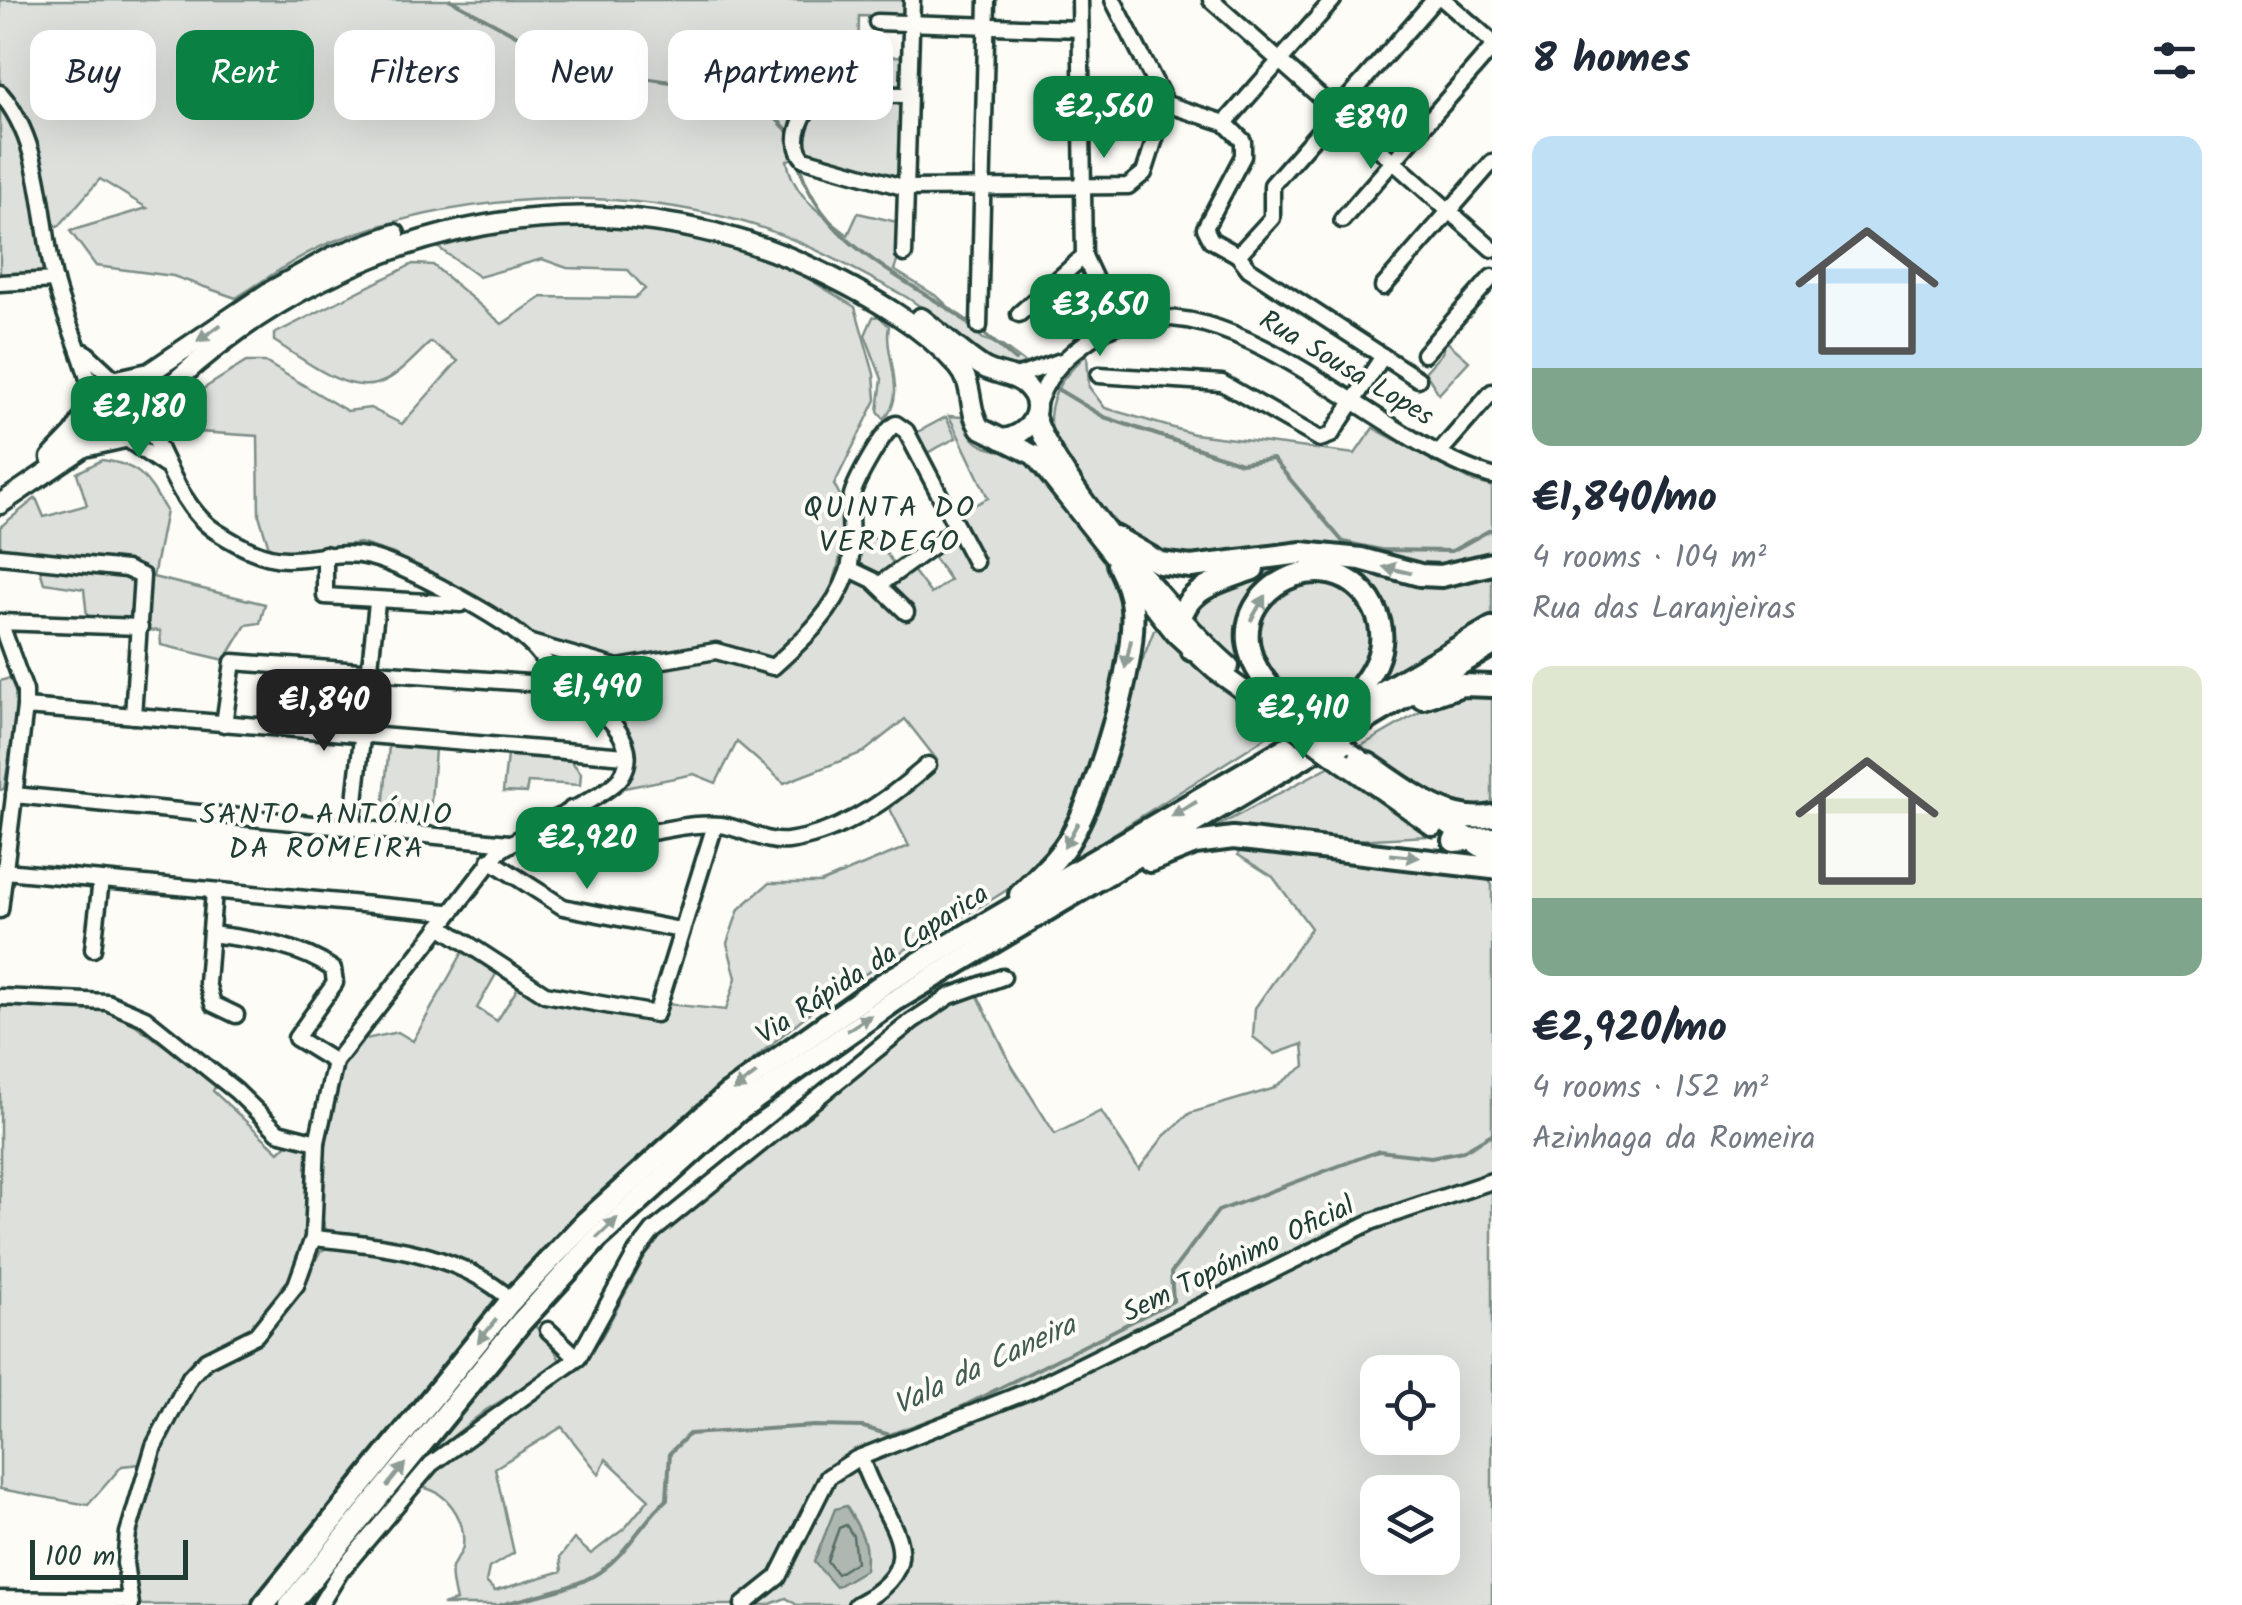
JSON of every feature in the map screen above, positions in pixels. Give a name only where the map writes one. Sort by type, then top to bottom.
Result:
[{"type":"highway","points":[[1115,537],[1160,564],[1192,568],[1293,554],[1334,555],[1420,575],[1441,576],[1492,564]]},
{"type":"highway","points":[[1192,650],[1183,637],[1180,618],[1185,604],[1211,584],[1293,554]]},
{"type":"highway","points":[[1004,912],[1058,857],[1093,787],[1132,630],[1130,594],[1118,564]]},
{"type":"highway","points":[[1328,725],[1375,668],[1381,632],[1372,605],[1358,588],[1318,572],[1292,575],[1259,601],[1248,628],[1248,653],[1257,674],[1296,719],[1356,762],[1451,814],[1492,816]]},
{"type":"highway","name":"Via Rápida da Caparica","points":[[264,1605],[509,1303],[624,1185],[726,1095],[823,1023],[1004,912],[1492,628]]},
{"type":"highway","name":"Via Rápida da Caparica","points":[[290,1605],[521,1322],[597,1238],[680,1160],[834,1040],[1492,645]]},
{"type":"highway","points":[[1357,727],[1450,688],[1492,686]]},
{"type":"highway","points":[[1088,886],[1194,843],[1232,838],[1492,866]]},
{"type":"main road","points":[[0,496],[74,434],[104,383],[167,363],[269,292],[367,243],[465,219],[578,207],[652,212],[775,243],[890,300],[982,366],[1010,377],[1031,392],[1044,443],[1180,618],[1229,666],[1296,719]]},
{"type":"main road","points":[[0,504],[67,456],[119,440],[150,420],[172,384],[200,360],[318,280],[426,236],[496,220],[552,215],[662,220],[710,230],[795,259],[913,326],[961,370],[974,401],[977,424],[1000,439],[1022,446],[1039,461],[1118,564],[1192,650],[1296,719]]},
{"type":"main road","points":[[974,401],[986,383],[1010,377]]},
{"type":"main road","points":[[120,379],[148,394],[150,420]]},
{"type":"main road","points":[[91,401],[92,422],[119,440]]},
{"type":"main road","points":[[1000,439],[1022,434],[1035,412]]},
{"type":"main road","points":[[1356,762],[1454,835],[1472,840],[1492,855]]},
{"type":"main road","points":[[1472,840],[1492,866]]},
{"type":"street","points":[[904,254],[912,0]]},
{"type":"street","points":[[979,326],[987,0]]},
{"type":"street","points":[[1080,0],[1084,256],[1116,324]]},
{"type":"street","points":[[1112,0],[1166,104],[1225,124],[1243,142],[1244,151],[1206,232],[1227,253],[1238,255],[1249,269],[1418,379]]},
{"type":"street","points":[[1211,0],[1228,6],[1279,62],[1492,248]]},
{"type":"street","points":[[1225,124],[1333,0]]},
{"type":"street","points":[[1238,255],[1272,218],[1272,185],[1434,0]]},
{"type":"street","points":[[1342,220],[1492,45],[1444,0]]},
{"type":"street","points":[[877,22],[1080,29]]},
{"type":"street","points":[[908,95],[824,92],[814,100],[795,140],[804,159],[906,188],[1128,186],[1138,181],[1166,104]]},
{"type":"street","points":[[0,93],[22,125],[40,194],[54,280],[78,344],[91,401]]},
{"type":"street","points":[[1383,287],[1492,162]]},
{"type":"street","points":[[1019,314],[1084,256]]},
{"type":"street","points":[[1424,354],[1492,276]]},
{"type":"street","points":[[0,282],[54,280]]},
{"type":"street","name":"Rua Sousa Lopes","points":[[1010,377],[1062,360],[1116,324],[1186,319],[1235,332],[1438,454],[1492,476]]},
{"type":"street","points":[[78,344],[120,379]]},
{"type":"street","points":[[1099,375],[1222,382],[1313,438],[1331,435],[1383,356]]},
{"type":"street","name":"Rua Sousa Lopes","points":[[1035,412],[1045,384],[1062,360]]},
{"type":"street","points":[[1438,454],[1492,392]]},
{"type":"street","points":[[150,420],[200,518],[248,550],[288,559],[357,554],[381,560],[530,643],[618,668],[716,651],[773,667],[822,620],[850,569],[852,494],[886,431],[896,424],[906,430],[975,562]]},
{"type":"street","points":[[119,440],[157,458],[180,485]]},
{"type":"street","points":[[879,585],[957,528]]},
{"type":"street","points":[[325,554],[324,596],[376,602],[466,604]]},
{"type":"street","points":[[0,556],[135,571],[144,584],[134,716]]},
{"type":"street","points":[[850,569],[879,585],[906,612]]},
{"type":"street","points":[[352,828],[376,602]]},
{"type":"street","points":[[0,910],[25,707],[24,691],[0,622],[140,627]]},
{"type":"street","points":[[0,1600],[130,1603],[125,1563],[128,1533],[154,1446],[190,1377],[206,1360],[256,1335],[296,1285],[314,1238],[317,1142],[335,1062],[490,860],[510,843],[613,786],[625,769],[626,756],[614,726],[549,668],[530,643]]},
{"type":"street","points":[[224,724],[233,662],[572,686]]},
{"type":"street","points":[[25,707],[626,756]]},
{"type":"street","points":[[570,808],[592,828],[620,838],[715,825],[788,841],[880,805],[928,765]]},
{"type":"street","points":[[14,794],[510,843]]},
{"type":"street","points":[[5,871],[214,890],[444,919],[545,994],[656,1014],[715,825]]},
{"type":"street","points":[[490,860],[563,908],[680,930]]},
{"type":"street","points":[[93,950],[101,880]]},
{"type":"street","points":[[214,890],[210,997],[216,1007],[236,1015]]},
{"type":"street","points":[[211,934],[290,946],[333,969],[336,983],[296,1038],[335,1062]]},
{"type":"street","points":[[320,1605],[340,1572],[431,1464],[578,1358],[636,1253],[676,1208],[912,1021],[950,996],[1002,977]]},
{"type":"street","points":[[0,996],[107,1002],[144,1018],[236,1091],[278,1132],[317,1142]]},
{"type":"street","name":"Sem Topónimo Oficial","points":[[743,1605],[778,1577],[828,1477],[861,1457],[1031,1390],[1373,1222],[1492,1181]]},
{"type":"street","points":[[314,1238],[427,1257],[475,1271],[502,1293]]},
{"type":"street","points":[[548,1330],[578,1358]]},
{"type":"street","points":[[856,1605],[894,1581],[901,1562],[891,1517],[861,1457]]},
{"type":"shaded area","points":[[0,0],[903,0],[903,17],[859,16],[859,30],[668,30],[668,120],[893,120],[893,56],[902,56],[901,175],[886,179],[813,154],[787,160],[790,173],[810,203],[848,235],[858,213],[897,222],[899,256],[894,270],[938,297],[983,339],[1001,345],[1029,366],[992,360],[901,294],[800,243],[736,220],[636,202],[534,200],[432,213],[321,246],[236,298],[173,276],[96,266],[70,231],[147,208],[100,179],[60,225],[50,229],[32,139],[0,89]]},
{"type":"shaded area","points":[[0,103],[13,120],[30,162],[49,275],[0,278]]},
{"type":"shaded area","points":[[587,221],[702,233],[774,258],[855,307],[874,374],[876,400],[834,485],[842,512],[837,571],[814,616],[773,658],[757,659],[721,647],[694,646],[619,664],[547,641],[465,599],[394,554],[360,543],[271,554],[259,515],[258,436],[184,431],[195,394],[246,362],[265,362],[347,411],[370,408],[402,424],[458,361],[431,342],[389,379],[369,385],[355,384],[312,365],[274,341],[274,334],[413,264],[433,265],[502,324],[542,297],[635,298],[645,289],[628,270],[567,268],[542,259],[479,277],[432,243],[494,227]]},
{"type":"shaded area","points":[[1071,278],[1086,281],[1097,313],[1074,339],[1080,323],[1079,310],[1063,285]]},
{"type":"shaded area","points":[[879,316],[889,326],[895,386],[891,409],[884,419],[878,411],[882,379],[865,335],[873,317]]},
{"type":"shaded area","points":[[1445,340],[1469,361],[1439,394],[1425,372],[1442,353]]},
{"type":"shaded area","points":[[1087,354],[1089,387],[1105,408],[1194,434],[1355,454],[1373,428],[1474,482],[1492,486],[1492,556],[1391,569],[1158,559],[1111,517],[1076,472],[1053,431],[1051,406],[1057,389]]},
{"type":"shaded area","points":[[949,416],[962,417],[981,445],[1014,456],[1033,471],[1091,542],[1120,588],[1125,615],[1116,690],[1089,773],[1055,842],[1038,864],[1003,893],[878,966],[799,1021],[609,1186],[508,1289],[465,1263],[326,1230],[321,1211],[321,1161],[331,1106],[347,1058],[356,1041],[398,1032],[413,1041],[464,950],[496,974],[477,1008],[497,1021],[519,986],[545,1002],[663,1021],[667,1004],[726,1010],[736,978],[727,943],[739,909],[769,883],[820,883],[909,846],[890,809],[937,760],[905,719],[864,752],[784,783],[737,742],[716,783],[694,774],[620,789],[636,766],[625,734],[604,708],[551,661],[555,655],[583,668],[616,674],[710,656],[755,670],[784,667],[816,632],[851,581],[861,579],[894,591],[894,582],[912,569],[931,594],[950,580],[932,555],[951,542],[959,545],[957,514],[988,498]]},
{"type":"shaded area","points":[[946,417],[956,438],[925,454],[914,434]]},
{"type":"shaded area","points":[[102,460],[126,465],[142,475],[166,511],[153,577],[265,604],[260,623],[246,625],[225,660],[161,645],[160,631],[88,626],[84,589],[44,583],[38,564],[22,558],[0,565],[0,527],[36,498],[44,517],[87,505],[77,473]]},
{"type":"shaded area","points":[[856,538],[875,538],[896,567],[880,577],[867,571],[856,552]]},
{"type":"shaded area","points":[[1303,560],[1492,572],[1492,614],[1374,684],[1385,639],[1385,614],[1372,588],[1350,572],[1324,566],[1297,568],[1272,579],[1253,600],[1243,629],[1246,666],[1232,660],[1190,614],[1194,602]]},
{"type":"shaded area","points":[[1322,581],[1359,605],[1368,616],[1376,642],[1361,678],[1307,711],[1267,672],[1255,640],[1258,624],[1277,599],[1290,590]]},
{"type":"shaded area","points":[[1161,628],[1228,692],[1279,729],[1063,866],[1154,630]]},
{"type":"shaded area","points":[[13,677],[19,696],[4,789],[0,790],[0,681]]},
{"type":"shaded area","points":[[1470,693],[1492,696],[1492,807],[1477,809],[1441,799],[1405,779],[1361,746],[1434,704]]},
{"type":"shaded area","points":[[389,746],[435,750],[429,824],[382,819]]},
{"type":"shaded area","points":[[507,755],[571,761],[581,773],[580,785],[528,782],[526,793],[503,792]]},
{"type":"shaded area","points":[[1332,765],[1429,836],[1336,841],[1203,834]]},
{"type":"shaded area","points":[[1240,844],[1485,874],[1492,885],[1492,1605],[797,1605],[786,1598],[768,1605],[442,1605],[456,1601],[452,1572],[463,1546],[461,1525],[445,1499],[418,1487],[431,1471],[574,1372],[602,1336],[658,1233],[908,1029],[976,992],[1012,1066],[1055,1134],[1101,1111],[1139,1169],[1164,1136],[1190,1113],[1272,1089],[1305,1066],[1303,1044],[1275,1054],[1253,1037],[1255,1008],[1311,928],[1273,877],[1238,855]],"holes":[[[562,1427],[599,1474],[606,1459],[649,1499],[625,1528],[591,1554],[574,1539],[560,1557],[562,1571],[495,1591],[486,1582],[489,1568],[514,1553],[495,1468]]]},
{"type":"shaded area","points":[[39,1003],[104,1010],[134,1024],[217,1083],[213,1091],[279,1152],[290,1141],[311,1148],[303,1256],[274,1303],[244,1335],[196,1360],[140,1464],[122,1466],[88,1505],[0,1489],[0,1006]]},
{"type":"shaded area","points":[[331,1245],[418,1260],[458,1275],[495,1299],[250,1605],[140,1605],[134,1569],[136,1518],[161,1443],[196,1377],[299,1292],[320,1252]]},
{"type":"shaded area","points":[[533,1324],[550,1341],[562,1364],[486,1410],[440,1447],[313,1605],[301,1605]]},
{"type":"water","points":[[846,1506],[862,1536],[865,1570],[836,1587],[814,1562],[835,1509]]},
{"type":"waterway","points":[[451,0],[525,40],[602,72],[678,83],[762,104],[793,136]]},
{"type":"waterway","points":[[798,160],[808,189],[843,236],[891,273],[973,325],[1015,360]]},
{"type":"waterway","points":[[1054,387],[1104,417],[1241,463],[1273,459],[1343,542],[1381,550],[1452,551],[1492,529]]},
{"type":"waterway","name":"Vala da Caneira","points":[[501,1605],[576,1584],[608,1565],[667,1499],[670,1453],[689,1434],[814,1426],[863,1427],[890,1435],[950,1413],[1173,1301],[1171,1273],[1218,1211],[1379,1151],[1431,1157],[1463,1151],[1492,1134]]},
{"type":"district","name":"QUINTA DO VERDEGO","points":[[890,526]]},
{"type":"district","name":"SANTO ANTÓNIO DA ROMEIRA","points":[[327,833]]}]
